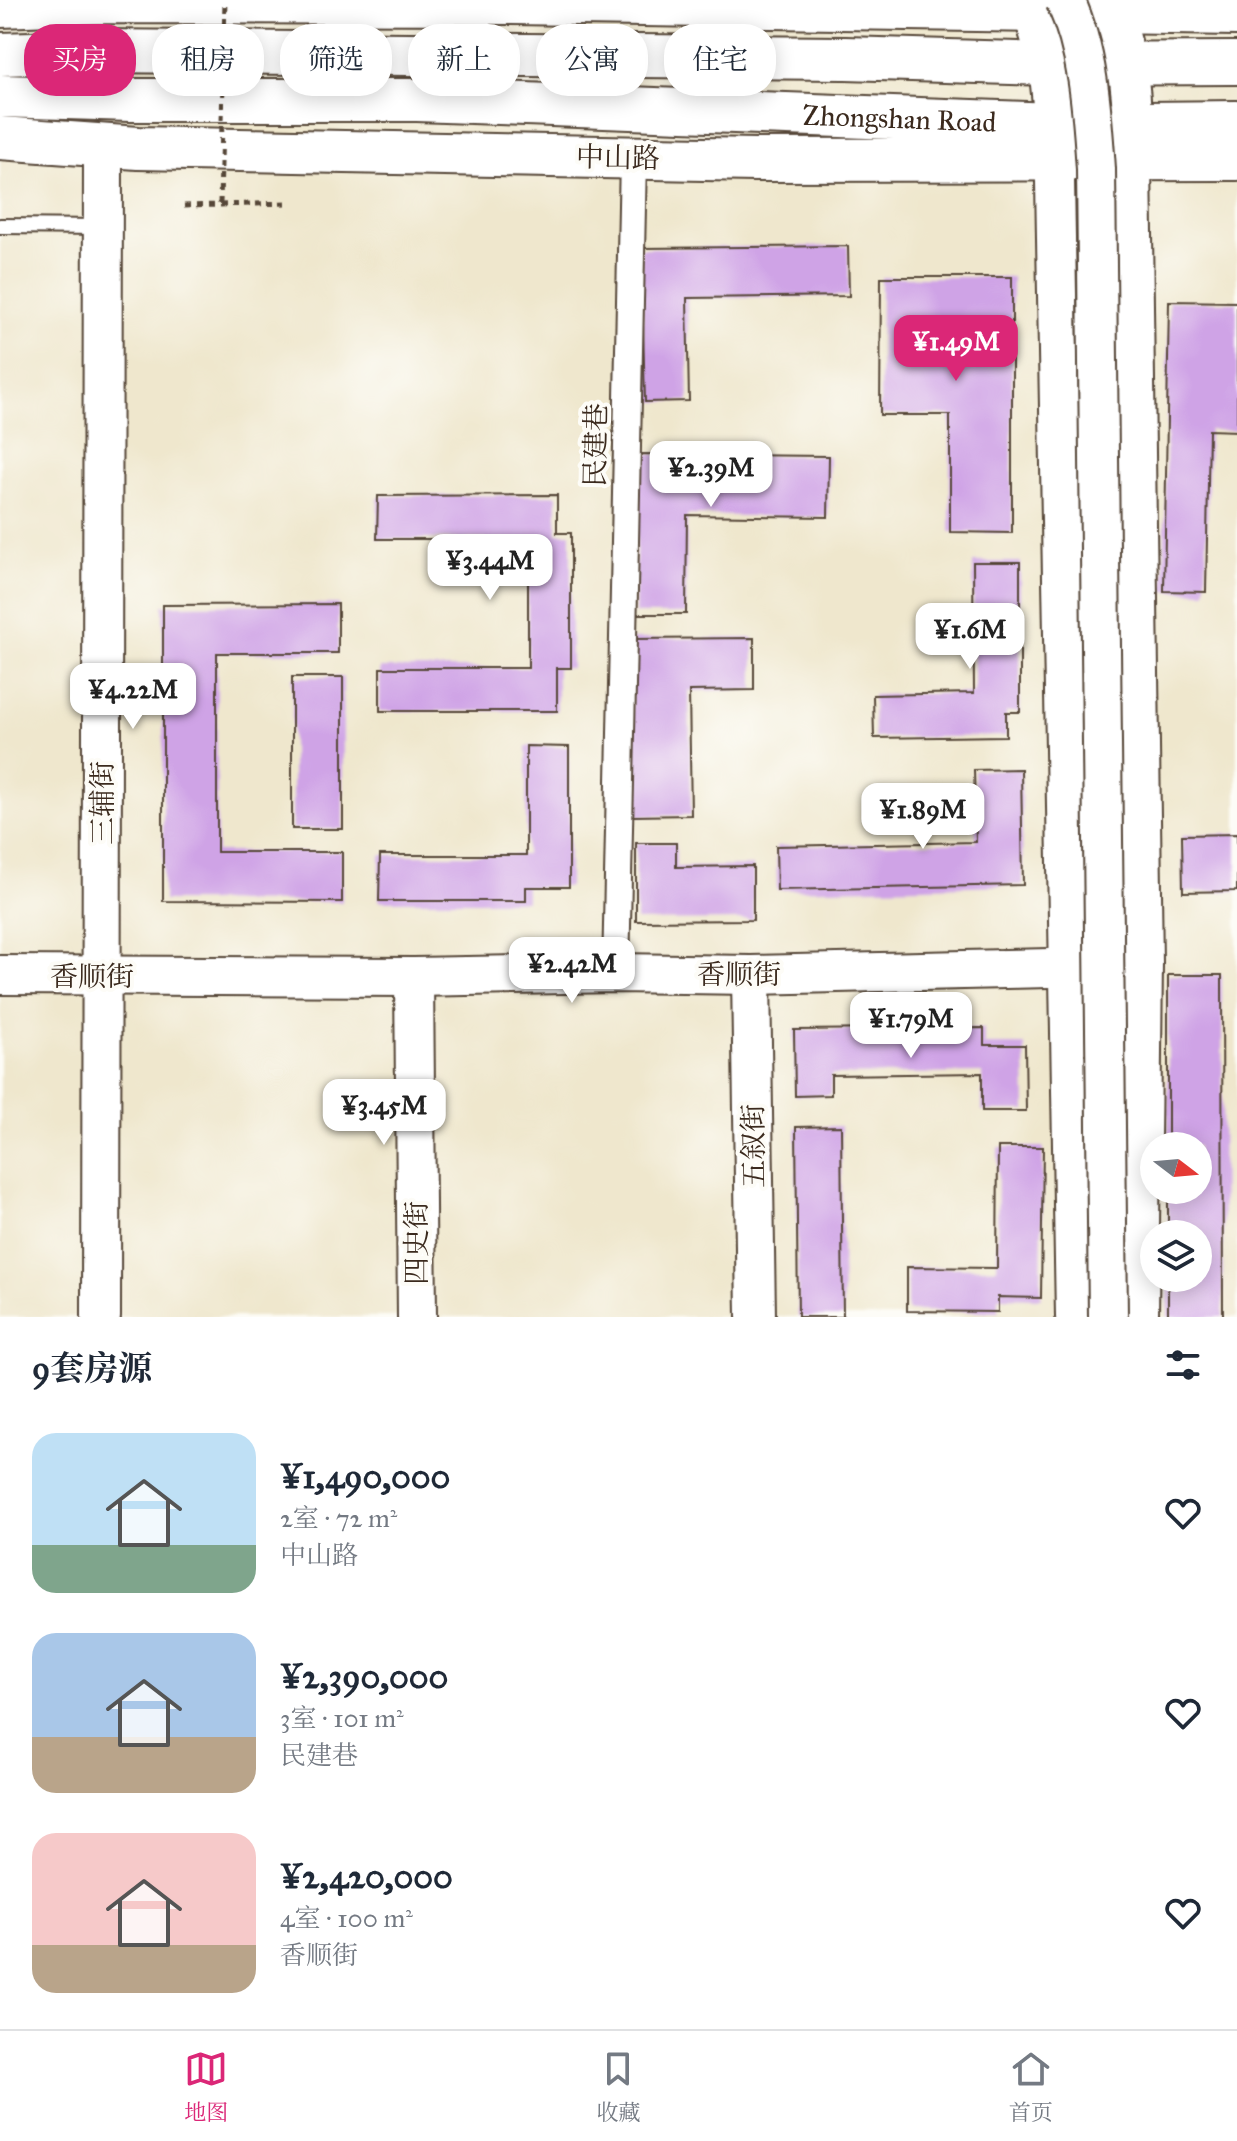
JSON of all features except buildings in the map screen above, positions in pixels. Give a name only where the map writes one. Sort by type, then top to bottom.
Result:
[{"type":"main road","points":[[0,8],[103,1],[1042,3],[1111,4],[1237,14]]},
{"type":"main road","points":[[491,24],[512,3]]},
{"type":"main road","points":[[512,3],[536,25]]},
{"type":"main road","points":[[0,8],[152,51]]},
{"type":"main road","points":[[0,54],[152,52]]},
{"type":"main road","points":[[264,53],[408,54]]},
{"type":"main road","points":[[648,56],[1048,64],[1237,63]]},
{"type":"main road","name":"Zhongshan Road","points":[[0,96],[131,100],[417,100],[1054,141]]},
{"type":"main road","points":[[7,138],[131,100]]},
{"type":"main road","points":[[417,100],[514,155]]},
{"type":"main road","points":[[1132,142],[1237,122]]},
{"type":"main road","name":"中山路","points":[[7,138],[103,145],[633,158],[1054,141],[1132,142],[1237,159]]},
{"type":"street","points":[[1042,3],[1054,141],[1075,1317]]},
{"type":"street","points":[[1042,3],[1080,40],[1093,120],[1096,169],[1108,1317]]},
{"type":"street","points":[[1111,4],[1126,64],[1132,142],[1143,964],[1139,1317]]},
{"type":"street","name":"三辅街","points":[[101,1317],[103,145]]},
{"type":"street","name":"民建巷","points":[[616,973],[633,158]]},
{"type":"street","name":"香顺街","points":[[0,975],[751,975],[1143,964]]},
{"type":"street","name":"五叙街","points":[[751,975],[756,1317]]},
{"type":"street","name":"四史街","points":[[414,977],[417,1317]]},
{"type":"lane","points":[[0,226],[103,227]]},
{"type":"path","points":[[220,204],[225,0]]},
{"type":"path","points":[[184,206],[287,203]]}]
